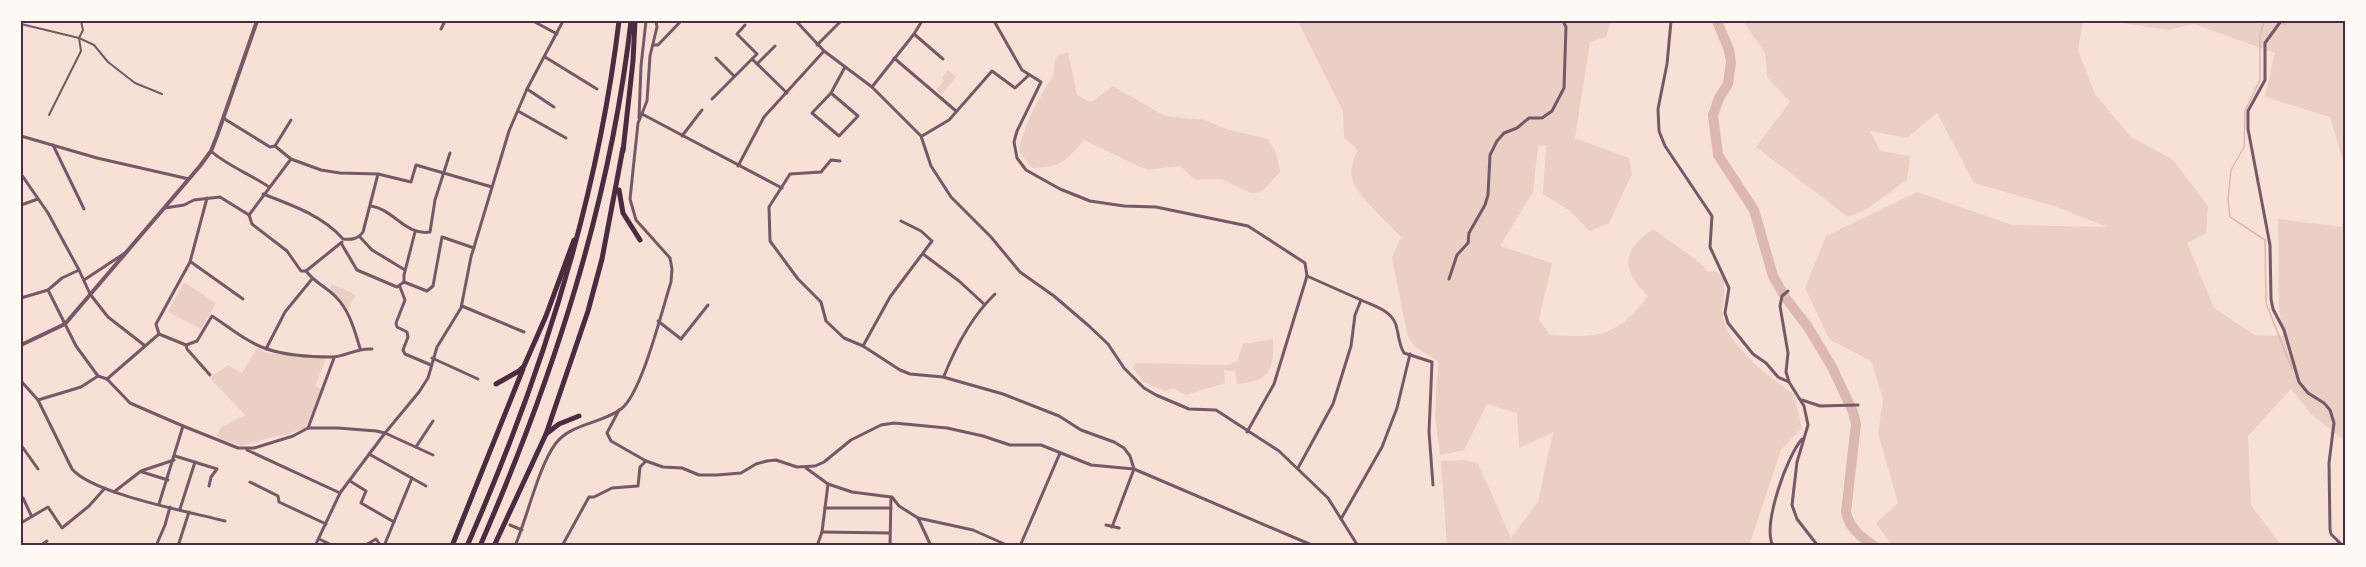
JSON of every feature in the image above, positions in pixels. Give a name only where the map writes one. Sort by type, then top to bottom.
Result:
[{"type":"highway","points":[[467,546],[537,372],[570,266],[588,199],[608,98],[619,21]]},
{"type":"highway","points":[[633,21],[633,60],[618,189],[620,204],[627,222],[640,240]]},
{"type":"highway","points":[[480,546],[548,375],[585,258],[621,102],[633,21]]},
{"type":"highway","points":[[494,546],[546,434],[588,310],[603,259],[623,148]]},
{"type":"highway","points":[[452,546],[565,266],[588,199]]},
{"type":"highway","points":[[496,384],[519,371],[531,350]]},
{"type":"highway","points":[[546,434],[559,424],[579,416]]},
{"type":"street","points":[[49,115],[81,51],[79,38],[83,30],[81,21]]},
{"type":"street","points":[[21,345],[65,324],[211,151],[257,21]]},
{"type":"street","points":[[441,29],[445,21]]},
{"type":"street","points":[[533,21],[557,34]]},
{"type":"street","points":[[315,546],[340,493],[428,378],[432,358],[462,306],[465,280],[506,139],[527,89],[563,21]]},
{"type":"street","points":[[515,546],[547,459],[555,445],[576,429],[619,410],[630,401],[638,386],[671,282],[672,269],[667,254],[636,220],[631,205],[646,21]]},
{"type":"street","points":[[638,123],[647,100],[656,21]]},
{"type":"street","points":[[653,45],[658,45],[681,21]]},
{"type":"street","points":[[796,21],[824,51],[872,87],[921,136],[931,166],[951,197],[991,237],[1020,272],[1054,296],[1108,344],[1124,368],[1144,388],[1189,409],[1215,410],[1279,451],[1328,498],[1358,546]]},
{"type":"street","points":[[818,45],[841,21]]},
{"type":"street","points":[[872,87],[922,21]]},
{"type":"street","points":[[994,21],[1022,70],[1041,82],[1014,142],[1017,158],[1026,170],[1060,189],[1090,201],[1124,206],[1156,207],[1248,226],[1305,263],[1307,276],[1274,384],[1247,432]]},
{"type":"street","points":[[1449,279],[1457,255],[1468,243],[1469,233],[1485,205],[1488,195],[1490,155],[1497,141],[1504,133],[1516,128],[1529,118],[1542,118],[1552,111],[1564,88],[1566,27],[1563,21]]},
{"type":"street","points":[[1671,21],[1667,64],[1657,118],[1662,142],[1712,216],[1710,247],[1729,288],[1725,313],[1728,323],[1753,354],[1766,363],[1773,373],[1789,382]]},
{"type":"street","points":[[2281,21],[2265,43],[2265,80],[2248,111],[2248,129],[2270,244],[2273,309],[2284,330],[2299,381],[2308,393],[2324,404],[2333,416],[2334,430],[2329,463],[2330,529],[2331,534],[2343,546]]},
{"type":"street","points":[[21,24],[79,38],[94,45],[108,62],[135,83],[162,94]]},
{"type":"street","points":[[712,99],[757,54],[737,34],[745,25]]},
{"type":"street","points":[[914,34],[944,59]]},
{"type":"street","points":[[757,64],[775,46]]},
{"type":"street","points":[[738,166],[764,117],[824,51]]},
{"type":"street","points":[[545,57],[597,89]]},
{"type":"street","points":[[716,58],[735,76]]},
{"type":"street","points":[[894,58],[956,111]]},
{"type":"street","points":[[752,59],[787,93]]},
{"type":"street","points":[[831,93],[858,116],[839,136],[812,112],[831,93],[845,67]]},
{"type":"street","points":[[921,136],[943,125],[992,71],[1015,88],[1029,75]]},
{"type":"street","points":[[527,89],[554,107]]},
{"type":"street","points":[[682,136],[702,110]]},
{"type":"street","points":[[518,111],[566,138]]},
{"type":"street","points":[[642,114],[782,188]]},
{"type":"street","points":[[223,118],[270,147],[275,146],[291,159],[321,170],[378,174],[411,182],[416,165],[493,187]]},
{"type":"street","points":[[275,146],[291,120]]},
{"type":"street","points":[[21,136],[97,158],[189,179]]},
{"type":"street","points":[[52,145],[84,209]]},
{"type":"street","points":[[211,151],[219,159],[250,174],[269,187]]},
{"type":"street","points":[[370,206],[381,208],[415,232],[428,233],[431,229],[434,208],[450,153]]},
{"type":"street","points":[[249,215],[291,159]]},
{"type":"street","points":[[840,162],[831,160],[821,172],[789,174],[769,207],[771,241],[798,279],[821,302],[826,321],[843,338],[863,346],[887,363],[910,374],[943,377],[1018,400],[1059,416],[1081,430],[1114,442],[1130,456],[1134,468],[1112,527]]},
{"type":"street","points":[[360,237],[378,174]]},
{"type":"street","points":[[21,175],[48,213],[80,270],[90,294],[108,317],[144,345]]},
{"type":"street","points":[[263,194],[332,226],[357,270],[390,286],[400,286],[404,282],[415,232]]},
{"type":"street","points":[[165,208],[220,197],[249,215],[252,224],[287,250],[301,271],[306,271],[312,279],[335,296],[345,307],[360,348]]},
{"type":"street","points":[[159,334],[156,324],[190,262],[207,198]]},
{"type":"street","points":[[21,205],[38,199]]},
{"type":"street","points":[[863,346],[890,297],[932,241],[921,231],[902,221]]},
{"type":"street","points":[[360,237],[372,250],[405,270]]},
{"type":"street","points":[[306,271],[342,241],[360,237]]},
{"type":"street","points":[[404,282],[427,291],[433,286],[442,237],[474,248]]},
{"type":"street","points":[[84,280],[126,253]]},
{"type":"street","points":[[923,254],[959,280],[985,304]]},
{"type":"street","points":[[190,262],[243,299]]},
{"type":"street","points":[[21,298],[48,290],[62,278],[80,270]]},
{"type":"street","points":[[1307,276],[1388,312],[1396,320],[1402,350],[1432,362],[1429,432],[1433,485]]},
{"type":"street","points":[[266,349],[285,312],[312,279]]},
{"type":"street","points":[[400,286],[405,300],[396,327],[407,332],[408,337],[403,350],[405,354],[431,365]]},
{"type":"street","points":[[48,290],[81,355],[98,376],[106,379],[130,403],[183,426],[232,447],[245,448],[293,436],[308,428],[338,428],[385,433],[433,455]]},
{"type":"street","points":[[1788,291],[1782,296],[1780,306],[1788,352],[1786,372],[1789,382],[1802,400],[1808,419],[1797,462],[1792,505],[1797,519],[1818,546]]},
{"type":"street","points":[[943,377],[952,355],[977,313],[995,294]]},
{"type":"street","points":[[1298,468],[1333,404],[1351,346],[1355,315],[1361,300]]},
{"type":"street","points":[[658,321],[681,339],[708,304]]},
{"type":"street","points":[[462,306],[524,332]]},
{"type":"street","points":[[159,334],[186,345],[197,341],[212,315],[266,349],[334,358],[360,348],[372,349]]},
{"type":"street","points":[[106,379],[159,334]]},
{"type":"street","points":[[186,345],[187,350],[210,375]]},
{"type":"street","points":[[1341,519],[1383,447],[1410,354]]},
{"type":"street","points":[[308,428],[334,358]]},
{"type":"street","points":[[432,358],[478,380]]},
{"type":"street","points":[[38,400],[81,387],[98,376]]},
{"type":"street","points":[[21,381],[38,400],[77,476],[114,492],[225,521]]},
{"type":"street","points":[[21,388],[25,385]]},
{"type":"street","points":[[1802,400],[1820,406],[1858,405]]},
{"type":"street","points":[[619,410],[607,433],[609,438],[646,461],[682,468],[699,475],[734,474],[767,461],[776,460],[797,468],[806,468],[824,462],[851,440],[881,425],[894,423],[964,430],[1010,445],[1031,444],[1091,465],[1134,468],[1314,546]]},
{"type":"street","points":[[416,447],[433,421]]},
{"type":"street","points":[[159,504],[183,426]]},
{"type":"street","points":[[1773,546],[1769,530],[1784,469],[1804,436]]},
{"type":"street","points":[[21,445],[38,469]]},
{"type":"street","points":[[245,448],[340,493]]},
{"type":"street","points":[[1023,546],[1060,453]]},
{"type":"street","points":[[369,454],[426,486]]},
{"type":"street","points":[[114,492],[141,471],[174,458],[217,469],[211,477],[209,486]]},
{"type":"street","points":[[562,546],[589,497],[594,497],[612,488],[638,486],[640,467],[646,461]]},
{"type":"street","points":[[180,510],[195,462]]},
{"type":"street","points":[[806,468],[828,484],[852,492],[891,497],[899,506],[918,518],[973,530],[1009,546]]},
{"type":"street","points":[[141,471],[168,480]]},
{"type":"street","points":[[364,546],[376,539],[382,546],[412,478]]},
{"type":"street","points":[[351,481],[366,491],[361,503],[394,522]]},
{"type":"street","points":[[250,482],[278,496],[279,502],[326,524]]},
{"type":"street","points":[[817,546],[822,532],[828,484]]},
{"type":"street","points":[[21,523],[48,507],[62,528],[89,506],[105,488]]},
{"type":"street","points":[[890,546],[891,497]]},
{"type":"street","points":[[21,499],[31,515]]},
{"type":"street","points":[[156,546],[170,507]]},
{"type":"street","points":[[825,508],[891,508]]},
{"type":"street","points":[[178,546],[189,512]]},
{"type":"street","points":[[918,518],[931,546]]},
{"type":"street","points":[[510,525],[522,530]]},
{"type":"street","points":[[1106,525],[1119,528]]},
{"type":"street","points":[[822,532],[890,533]]},
{"type":"street","points":[[319,538],[334,546]]},
{"type":"street","points":[[40,546],[47,541]]},
{"type":"shaded area","points":[[1298,21],[1611,21],[1606,37],[1590,42],[1575,138],[1629,158],[1632,174],[1609,223],[1590,231],[1569,210],[1543,194],[1546,145],[1538,146],[1533,192],[1500,246],[1552,263],[1539,320],[1550,335],[1582,336],[1606,332],[1637,310],[1648,296],[1633,277],[1628,261],[1635,245],[1653,229],[1703,265],[1707,271],[1717,272],[1724,279],[1722,312],[1725,324],[1739,347],[1750,359],[1794,394],[1802,428],[1781,450],[1749,546],[1447,546],[1441,461],[1463,460],[1478,463],[1511,538],[1538,502],[1553,432],[1519,448],[1517,413],[1487,404],[1464,450],[1440,455],[1435,416],[1438,361],[1415,347],[1408,337],[1392,258],[1401,237],[1354,185],[1352,171],[1358,150],[1344,138],[1343,111]]},
{"type":"shaded area","points":[[1743,21],[2083,21],[2078,51],[2095,94],[2131,137],[2172,159],[2208,206],[2206,233],[2187,243],[2214,308],[2254,335],[2283,336],[2279,307],[2278,219],[2342,227],[2345,215],[2345,441],[2311,414],[2291,389],[2248,436],[2251,505],[2282,546],[1892,546],[1876,523],[1898,503],[1878,433],[1883,399],[1871,361],[1829,339],[1805,288],[1826,236],[1917,192],[2012,225],[2107,227],[2057,207],[1974,183],[1937,113],[1907,138],[1870,131],[1880,151],[1910,156],[1907,180],[1865,210],[1848,217],[1756,147],[1790,102],[1767,77],[1765,53]]},
{"type":"shaded area","points":[[2108,21],[2345,21],[2345,168],[2330,117],[2265,97],[2275,53],[2194,24],[2169,30]]},
{"type":"shaded area","points":[[1068,52],[1077,95],[1091,102],[1113,86],[1165,116],[1205,120],[1229,130],[1268,139],[1276,152],[1280,172],[1262,192],[1251,193],[1221,179],[1195,180],[1180,166],[1147,170],[1084,140],[1062,162],[1032,168],[1019,152],[1024,132],[1053,74],[1056,58]]},
{"type":"shaded area","points":[[948,70],[956,77],[941,95],[936,90],[944,81],[942,78]]},
{"type":"shaded area","points":[[184,282],[216,303],[201,329],[168,312]]},
{"type":"shaded area","points":[[332,284],[356,295],[348,309],[330,288]]},
{"type":"shaded area","points":[[1273,339],[1271,367],[1263,377],[1248,383],[1237,384],[1235,371],[1224,370],[1225,383],[1186,395],[1173,388],[1165,391],[1143,382],[1133,368],[1135,363],[1228,365],[1237,361],[1243,344]]},
{"type":"shaded area","points":[[257,348],[267,353],[326,359],[315,386],[322,389],[305,428],[242,446],[216,437],[221,427],[245,415],[210,378],[228,365],[242,373]]},
{"type":"waterway","points":[[1717,21],[1729,50],[1731,62],[1728,84],[1719,98],[1713,115],[1718,155],[1754,210],[1773,276],[1832,367],[1853,412],[1856,424],[1846,512],[1860,536],[1874,546]]},
{"type":"waterway","points":[[2269,21],[2264,22],[2260,35],[2260,80],[2245,111],[2244,147],[2231,170],[2228,199],[2230,217],[2265,240],[2266,303],[2292,369]]},
{"type":"waterway","points":[[2275,21],[2286,25],[2288,21]]}]
